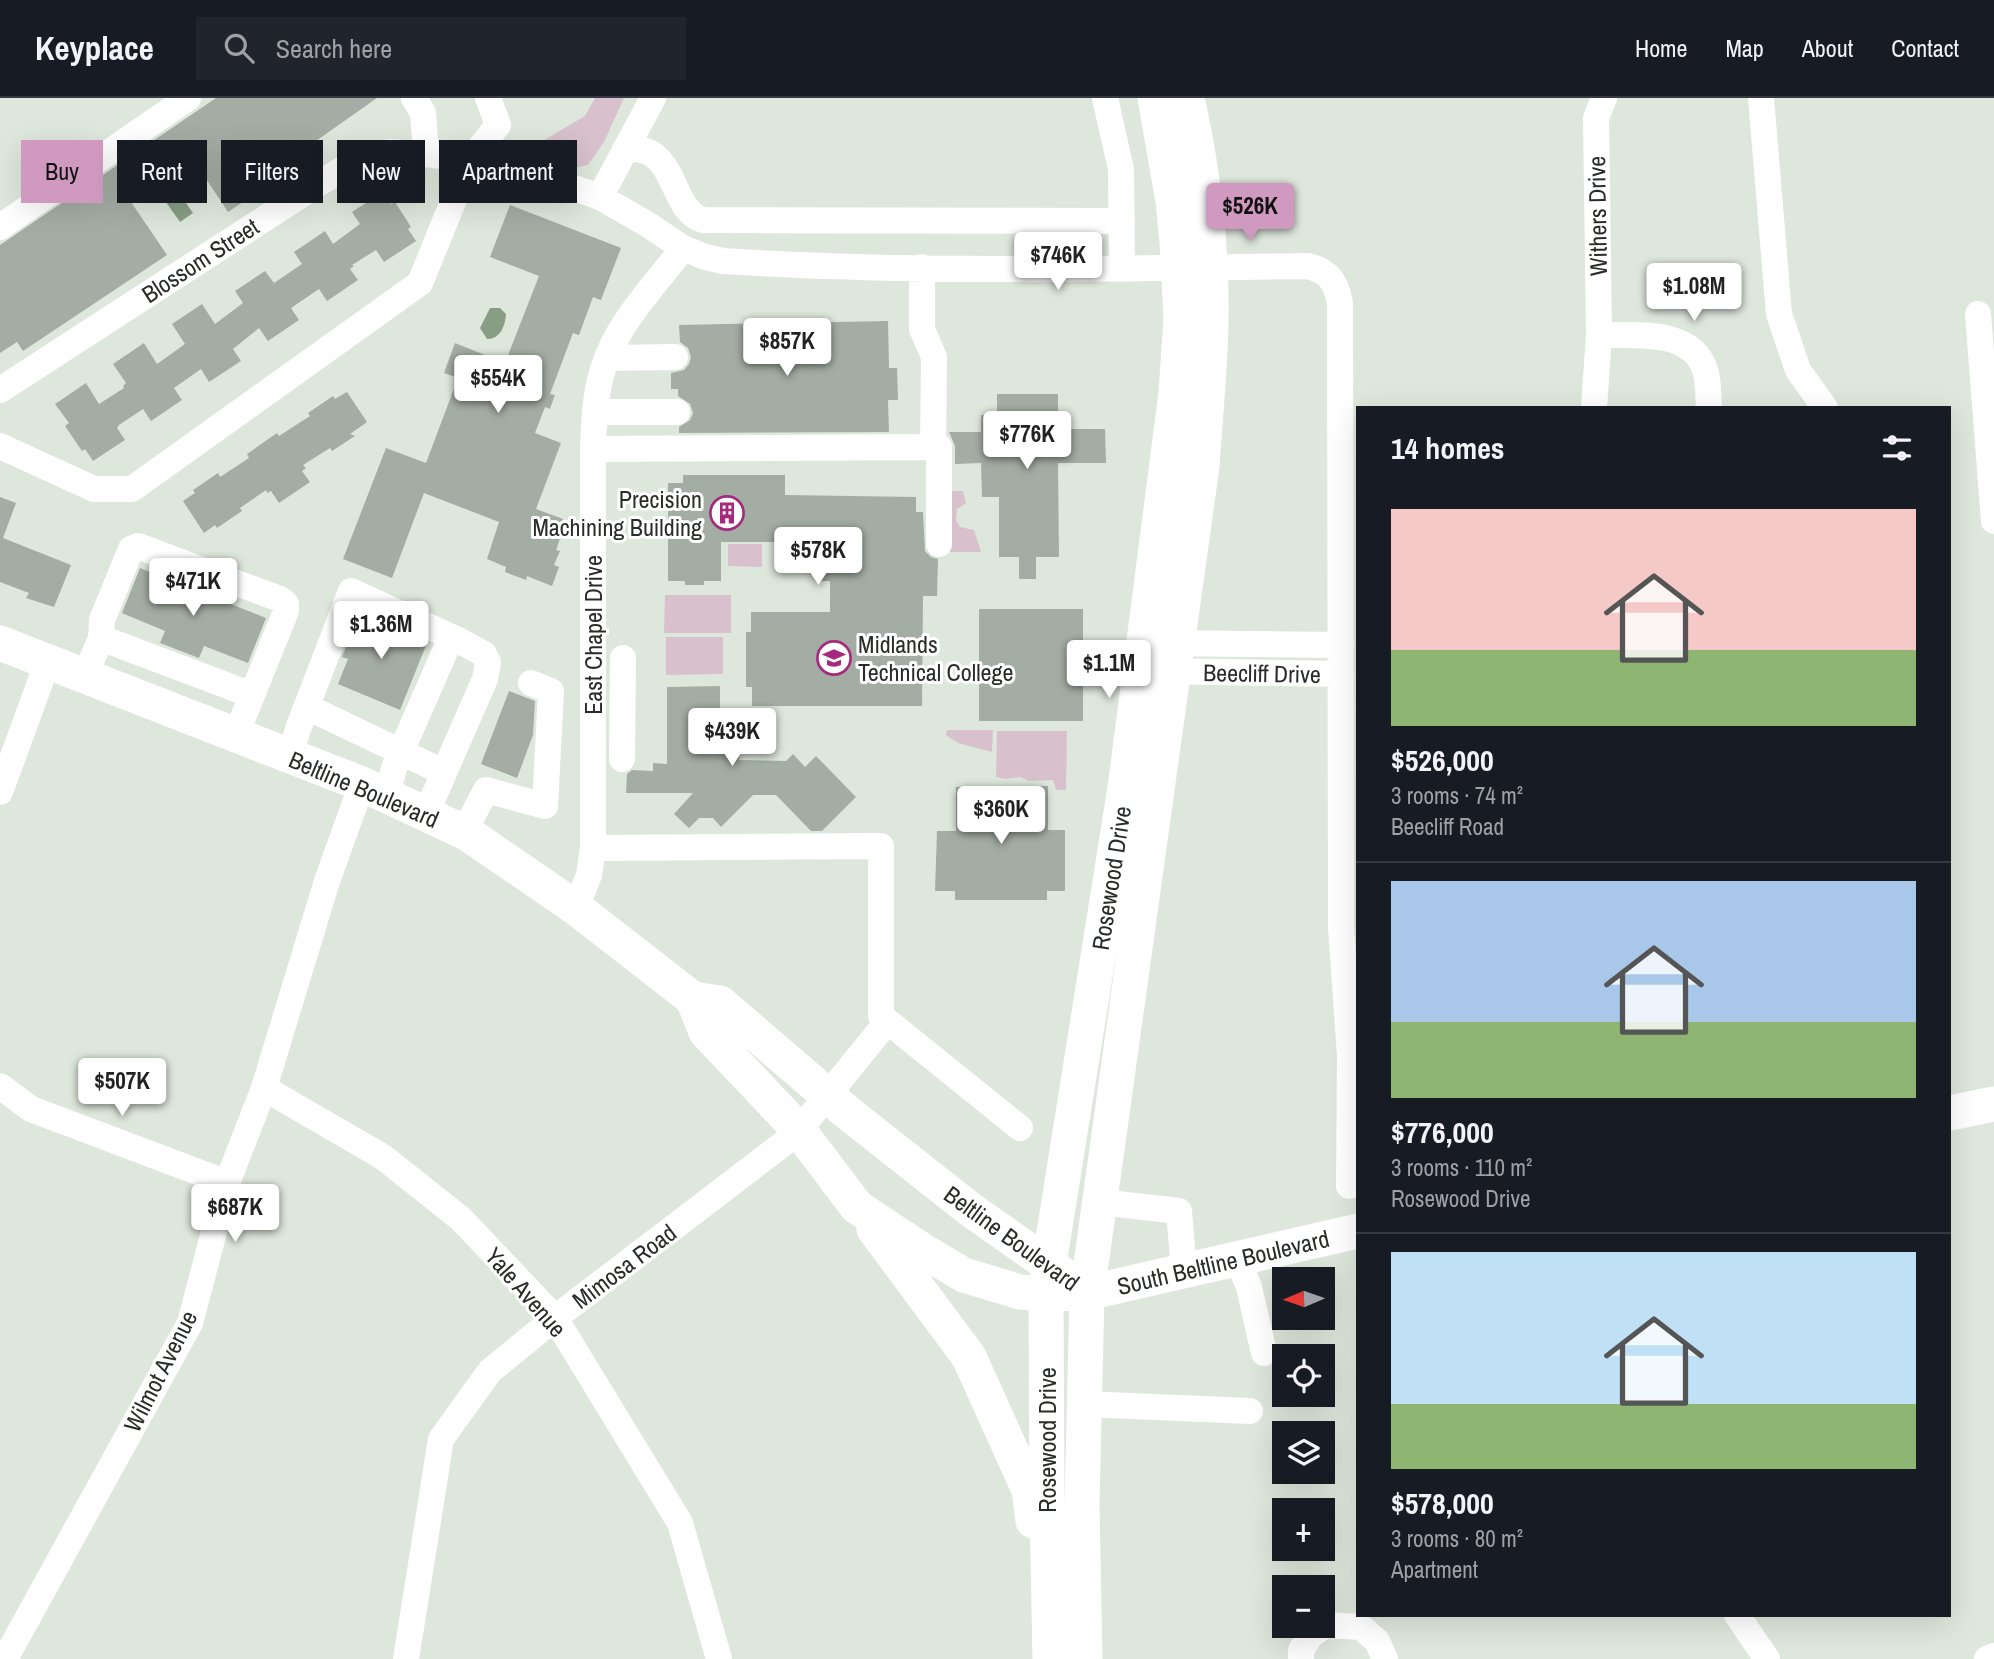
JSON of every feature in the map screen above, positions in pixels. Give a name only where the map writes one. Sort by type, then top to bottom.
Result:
[{"type":"main road","name":"Rosewood Drive","points":[[1050,1659],[1047,1506],[1048,1279],[1125,788],[1159,657],[1202,466],[1211,330],[1173,201],[1155,98]]},
{"type":"main road","name":"Rosewood Drive","points":[[1187,98],[1201,172],[1194,269]]},
{"type":"main road","name":"Beltline Boulevard","points":[[0,643],[374,790],[464,832],[576,908],[693,999],[720,1003],[828,1096],[971,1210],[1048,1279],[1087,1293]]},
{"type":"main road","name":"Rosewood Drive","points":[[1085,1659],[1082,1505],[1087,1293],[1100,1202],[1159,657]]},
{"type":"main road","name":"Beltline Boulevard","points":[[693,999],[706,1032],[799,1130],[857,1207],[964,1275],[1020,1292],[1048,1279]]},
{"type":"main road","points":[[1951,1112],[1994,1104]]},
{"type":"main road","points":[[857,1207],[969,1357],[1029,1490],[1050,1659]]},
{"type":"main road","name":"South Beltline Boulevard","points":[[1087,1293],[1356,1231]]},
{"type":"street","points":[[0,226],[188,98]]},
{"type":"street","points":[[414,98],[423,113],[426,154]]},
{"type":"street","points":[[486,140],[498,125],[488,98]]},
{"type":"street","points":[[600,197],[653,98]]},
{"type":"street","points":[[1105,98],[1121,169],[1122,269]]},
{"type":"street","name":"Withers Drive","points":[[1594,406],[1599,335],[1596,118],[1604,98]]},
{"type":"street","points":[[1761,98],[1779,314],[1798,370],[1824,406]]},
{"type":"street","points":[[625,149],[648,151],[667,172],[691,214],[703,220],[1122,221]]},
{"type":"street","name":"Blossom Street","points":[[0,390],[351,164],[388,152],[439,156]]},
{"type":"street","name":"Blossom Street","points":[[577,189],[600,197],[683,248]]},
{"type":"street","points":[[0,446],[94,489],[132,489],[420,284],[453,203]]},
{"type":"street","points":[[683,248],[723,261],[848,268],[1194,269],[1308,266],[1329,275],[1337,287],[1340,303],[1341,927],[1350,1056],[1349,1186]]},
{"type":"street","name":"East Chapel Drive","points":[[576,908],[589,875],[593,848],[593,449],[599,385],[607,358],[629,318],[683,248]]},
{"type":"street","points":[[922,267],[922,329],[934,357],[933,447]]},
{"type":"street","points":[[1978,314],[1992,459],[1994,521]]},
{"type":"street","points":[[1599,335],[1668,338],[1690,348],[1705,369],[1709,406]]},
{"type":"street","points":[[607,358],[675,357]]},
{"type":"street","points":[[595,412],[677,412]]},
{"type":"street","points":[[593,449],[939,447],[939,544]]},
{"type":"street","points":[[85,676],[101,638],[102,620],[131,549],[138,546],[280,599],[286,604],[286,611],[236,735]]},
{"type":"street","points":[[290,756],[351,591],[456,639],[484,654],[488,662],[485,679],[426,814]]},
{"type":"street","points":[[101,638],[252,695]]},
{"type":"street","name":"Wilmot Avenue","points":[[5,1659],[190,1323],[227,1183],[264,1088],[327,881],[374,790],[394,768],[449,642],[456,639]]},
{"type":"street","name":"Beecliff Drive","points":[[1159,657],[1341,645]]},
{"type":"street","name":"Beecliff Drive","points":[[1159,657],[1341,674]]},
{"type":"street","points":[[593,658],[630,658],[622,759]]},
{"type":"street","points":[[0,792],[48,661]]},
{"type":"street","points":[[464,832],[486,790],[545,806],[551,691],[531,682]]},
{"type":"street","points":[[307,707],[443,772]]},
{"type":"street","points":[[593,848],[881,846],[881,1016],[1020,1128]]},
{"type":"street","name":"Mimosa Road","points":[[406,1659],[441,1439],[490,1371],[799,1130],[887,1021]]},
{"type":"street","points":[[0,1086],[31,1109],[227,1183]]},
{"type":"street","name":"Yale Avenue","points":[[264,1088],[383,1157],[461,1219],[555,1318],[680,1523],[719,1659]]},
{"type":"street","points":[[1100,1202],[1179,1211],[1184,1270]]},
{"type":"street","points":[[1237,1258],[1249,1287],[1264,1353]]},
{"type":"street","points":[[1084,1404],[1250,1411]]},
{"type":"street","points":[[1738,1617],[1767,1659]]},
{"type":"street","points":[[1301,1659],[1301,1650],[1311,1635],[1326,1625],[1361,1627],[1377,1641],[1385,1659]]},
{"type":"street","points":[[1987,1659],[1994,1656]]},
{"type":"shaded area","points":[[595,98],[624,98],[604,142],[588,165],[577,167],[577,140],[544,140],[585,116]]},
{"type":"shaded area","points":[[167,203],[186,203],[193,213],[180,222]]},
{"type":"shaded area","points":[[490,308],[500,308],[506,314],[501,331],[495,337],[487,339],[480,328]]},
{"type":"shaded area","points":[[948,491],[963,491],[966,503],[957,509],[956,520],[960,527],[974,530],[981,552],[950,552],[947,548]]},
{"type":"shaded area","points":[[728,544],[762,544],[762,567],[728,566]]},
{"type":"shaded area","points":[[665,595],[731,595],[731,633],[664,633]]},
{"type":"shaded area","points":[[666,637],[723,637],[723,674],[666,675]]},
{"type":"shaded area","points":[[947,730],[993,730],[992,752],[958,743],[946,735]]},
{"type":"shaded area","points":[[997,731],[1067,731],[1066,790],[1056,790],[1053,780],[1029,781],[1020,777],[996,777]]},
{"type":"building","points":[[216,98],[377,98],[317,140],[221,140],[221,201],[207,180],[207,140],[154,140]]},
{"type":"building","points":[[117,165],[117,203],[132,203],[167,255],[23,351],[17,342],[0,353],[0,245],[62,203],[103,203],[103,175]]},
{"type":"building","points":[[222,203],[242,203],[228,212]]},
{"type":"building","points":[[366,203],[396,203],[411,227],[408,229],[416,241],[384,262],[376,250],[352,265],[354,266],[350,269],[358,280],[327,301],[319,289],[291,308],[299,320],[268,341],[259,328],[233,349],[241,361],[209,382],[201,369],[174,388],[182,400],[151,421],[143,409],[119,425],[117,428],[125,440],[93,461],[85,449],[82,451],[65,426],[69,423],[55,404],[86,383],[99,404],[124,388],[126,383],[113,364],[144,343],[157,364],[185,344],[172,324],[202,304],[215,324],[243,303],[235,291],[265,271],[274,283],[302,264],[294,252],[325,231],[333,244],[360,224],[352,212]]},
{"type":"building","points":[[510,205],[621,248],[601,300],[593,297],[579,335],[573,333],[550,394],[555,395],[550,409],[545,407],[535,433],[561,443],[536,509],[563,519],[557,534],[561,536],[556,550],[560,551],[554,565],[559,567],[552,586],[527,576],[526,580],[505,572],[506,567],[487,559],[499,522],[424,493],[392,578],[343,559],[386,448],[426,463],[458,378],[444,373],[455,343],[505,363],[539,276],[490,257]]},
{"type":"building","points":[[888,321],[889,368],[897,368],[898,400],[888,400],[889,432],[679,433],[679,427],[690,420],[693,413],[690,404],[678,396],[678,389],[671,389],[671,373],[684,370],[691,357],[688,348],[680,342],[679,325]]},
{"type":"building","points":[[347,392],[367,422],[350,434],[355,436],[303,465],[306,468],[302,471],[310,482],[279,503],[271,491],[267,493],[266,490],[240,508],[242,511],[217,528],[215,525],[204,533],[183,501],[195,493],[193,490],[218,473],[220,477],[249,458],[247,454],[277,433],[279,436],[310,416],[308,413],[333,396],[335,399]]},
{"type":"building","points":[[997,394],[1058,394],[1058,429],[1105,429],[1106,463],[1058,463],[1059,557],[1036,557],[1036,579],[1019,579],[1019,557],[999,557],[999,497],[982,497],[981,463],[955,464],[955,446],[949,432],[981,432],[981,415],[997,414]]},
{"type":"building","points":[[683,475],[785,475],[785,495],[916,497],[916,512],[923,512],[925,551],[938,559],[937,596],[923,596],[922,706],[752,706],[752,687],[746,687],[746,632],[751,632],[751,612],[830,612],[830,581],[821,581],[821,542],[721,542],[721,581],[685,585],[685,581],[668,581],[668,483],[683,483]]},
{"type":"building","points":[[0,497],[16,503],[3,538],[71,565],[54,607],[26,598],[29,593],[0,582]]},
{"type":"building","points":[[140,568],[266,618],[248,663],[204,646],[199,658],[160,643],[165,631],[122,613]]},
{"type":"building","points":[[979,609],[1083,609],[1083,721],[979,721]]},
{"type":"building","points":[[360,612],[427,643],[400,710],[338,684],[348,659],[342,657]]},
{"type":"building","points":[[720,686],[720,718],[739,718],[739,760],[786,761],[793,754],[805,767],[816,756],[856,797],[822,831],[811,831],[776,795],[753,795],[721,827],[713,818],[699,818],[689,828],[674,814],[693,793],[626,793],[627,774],[632,770],[653,771],[653,763],[667,764],[667,687]]},
{"type":"building","points":[[509,691],[535,701],[533,735],[517,778],[481,764]]},
{"type":"building","points":[[1048,786],[1048,830],[1065,830],[1065,891],[1047,891],[1047,900],[955,900],[955,891],[935,891],[937,831],[956,831],[956,787]]},
{"type":"place","name":"Precision Machining Building","points":[[727,513]]},
{"type":"place","name":"Midlands Technical College","points":[[834,658]]}]
